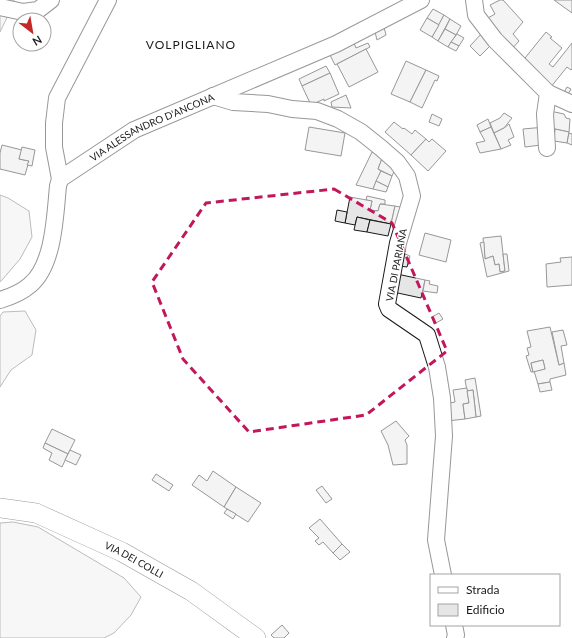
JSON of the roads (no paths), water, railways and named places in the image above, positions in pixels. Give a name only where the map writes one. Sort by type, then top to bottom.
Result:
[{"type":"street","points":[[0,7],[23,12],[38,10],[51,0]]},
{"type":"street","points":[[0,300],[18,293],[30,285],[39,275],[47,261],[60,179],[54,146],[54,123],[57,98],[108,0]]},
{"type":"street","name":"VIA ALESSANDRO D'ANCONA","points":[[60,179],[134,130],[336,44],[421,0]]},
{"type":"street","points":[[474,0],[476,15],[495,40],[548,93],[572,104]]},
{"type":"street","points":[[547,148],[545,114],[548,93]]},
{"type":"street","name":"VIA DI PARIANA","points":[[213,96],[233,102],[268,104],[292,109],[317,111],[338,119],[361,132],[381,148],[397,162],[407,176],[412,196],[398,243],[387,304],[390,309],[427,335],[437,367],[442,398],[444,436],[436,540],[443,574]]},
{"type":"street","name":"VIA DEI COLLI","points":[[0,508],[36,513],[122,552],[190,591],[256,638]]},
{"type":"street","points":[[454,626],[455,638]]},
{"type":"district","name":"VOLPIGLIANO","points":[[191,45]]}]
